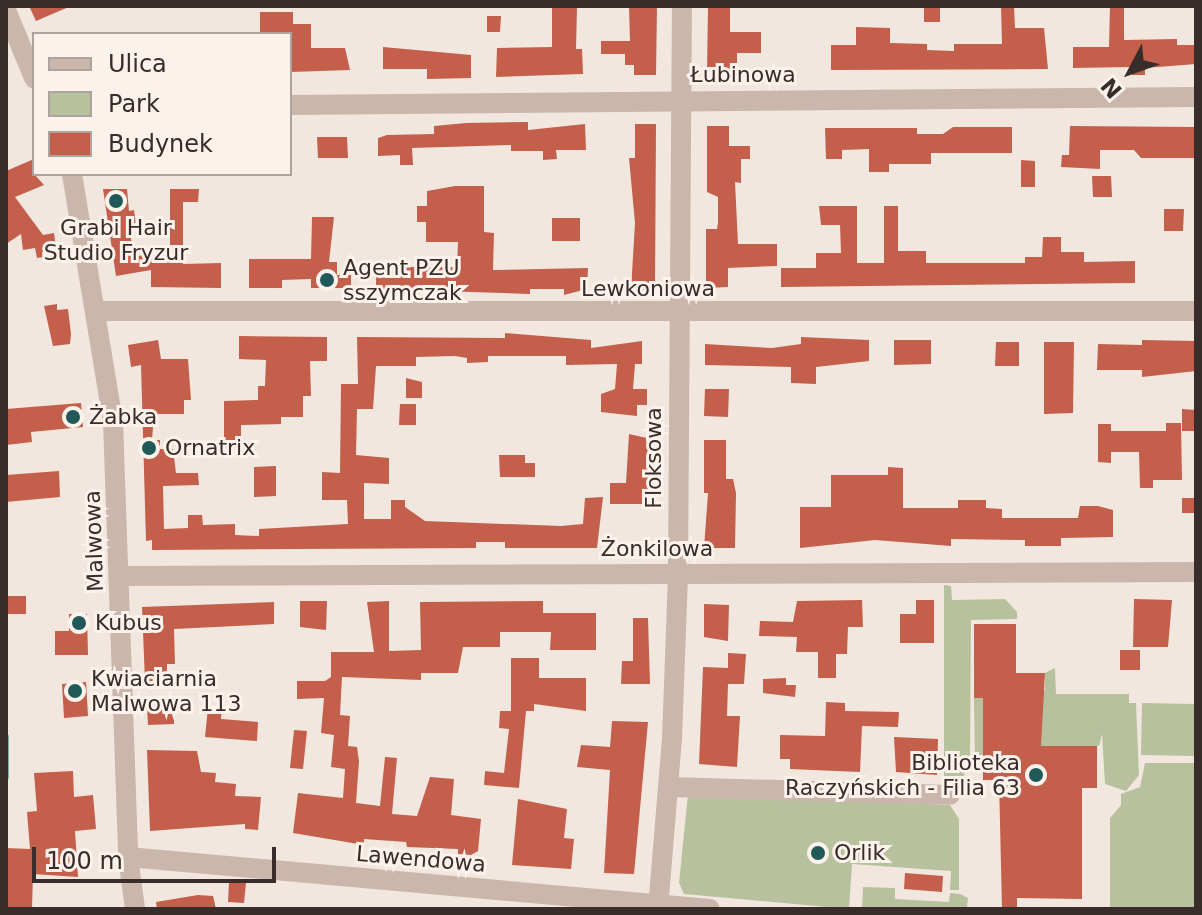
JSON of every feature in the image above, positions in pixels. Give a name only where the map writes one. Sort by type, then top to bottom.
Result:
[{"type":"street","name":"Floksowa","points":[[658,906],[668,787],[678,572],[682,6]]},
{"type":"street","points":[[6,10],[32,73]]},
{"type":"street","name":"Łubinowa","points":[[292,105],[682,99],[1196,97]]},
{"type":"street","name":"Malwowa","points":[[72,176],[99,311],[113,421],[128,857],[135,909]]},
{"type":"street","name":"Lewkoniowa","points":[[99,311],[678,314],[1196,311]]},
{"type":"street","name":"Żonkilowa","points":[[119,576],[1196,572]]},
{"type":"street","points":[[668,787],[950,795]]},
{"type":"street","name":"Lawendowa","points":[[128,857],[710,909]]},
{"type":"green space","points":[[944,585],[951,586],[952,600],[1005,599],[1017,612],[1017,619],[971,620],[970,762],[965,763],[964,780],[955,789],[944,786]]},
{"type":"green space","points":[[1055,668],[1056,694],[1129,694],[1129,703],[1136,703],[1139,775],[1126,791],[1105,784],[1102,734],[1099,746],[1041,746],[1041,691],[1045,690],[1045,673]]},
{"type":"green space","points":[[974,698],[983,698],[983,774],[975,763]]},
{"type":"green space","points":[[1142,703],[1196,704],[1196,756],[1141,755]]},
{"type":"green space","points":[[1145,763],[1196,763],[1196,909],[1110,909],[1110,818],[1121,805],[1121,794],[1140,787]]},
{"type":"green space","points":[[688,794],[950,805],[959,819],[959,890],[950,890],[951,871],[852,864],[849,909],[684,894],[679,883]]},
{"type":"green space","points":[[863,887],[895,888],[895,899],[949,902],[950,893],[960,894],[968,898],[967,907],[862,909]]},
{"type":"building","points":[[29,6],[71,6],[36,21]]},
{"type":"building","points":[[552,6],[577,6],[576,49],[582,49],[583,74],[496,77],[497,48],[552,47]]},
{"type":"building","points":[[657,6],[656,75],[634,75],[634,65],[625,65],[625,54],[601,54],[601,41],[630,41],[629,7]]},
{"type":"building","points":[[924,6],[940,6],[940,22],[924,22]]},
{"type":"building","points":[[1001,6],[1014,6],[1015,28],[1044,28],[1048,69],[831,70],[831,45],[856,45],[856,27],[890,28],[890,43],[927,44],[927,50],[954,51],[954,44],[1002,44]]},
{"type":"building","points":[[1110,6],[1124,6],[1124,40],[1177,39],[1177,45],[1196,45],[1196,64],[1145,68],[1145,75],[1132,75],[1132,67],[1073,68],[1073,47],[1109,47]]},
{"type":"building","points":[[708,7],[730,7],[730,32],[761,32],[761,53],[737,53],[737,69],[707,71]]},
{"type":"building","points":[[260,12],[293,12],[293,24],[311,24],[311,48],[345,48],[350,70],[292,72],[292,32],[260,32]]},
{"type":"building","points":[[487,16],[501,16],[500,32],[487,32]]},
{"type":"building","points":[[383,47],[471,55],[471,78],[427,79],[427,69],[383,69]]},
{"type":"building","points":[[528,122],[528,130],[585,124],[586,150],[556,150],[557,159],[543,160],[543,151],[511,151],[511,145],[412,148],[413,165],[400,165],[400,155],[378,156],[378,138],[387,135],[434,134],[434,126],[466,123]]},
{"type":"building","points":[[635,124],[656,124],[655,290],[631,290],[635,223],[629,158],[635,158]]},
{"type":"building","points":[[707,126],[729,126],[729,146],[750,146],[750,159],[741,159],[741,183],[735,182],[738,244],[777,244],[777,266],[728,268],[728,287],[706,288],[706,229],[717,229],[718,223],[718,197],[707,192]]},
{"type":"building","points":[[1070,126],[1196,127],[1196,158],[1141,158],[1134,150],[1100,150],[1100,169],[1061,167],[1062,155],[1069,155]]},
{"type":"building","points":[[953,127],[1012,127],[1012,153],[931,153],[931,164],[889,164],[889,172],[869,172],[869,149],[842,150],[842,159],[826,159],[825,128],[917,128],[917,134],[943,134]]},
{"type":"building","points":[[317,137],[347,137],[348,158],[318,158]]},
{"type":"building","points":[[32,160],[32,176],[44,185],[15,197],[43,235],[54,233],[57,255],[37,258],[35,248],[23,250],[21,234],[6,244],[6,171]]},
{"type":"building","points":[[1021,160],[1035,161],[1035,187],[1021,187]]},
{"type":"building","points":[[1092,176],[1111,176],[1112,197],[1093,197]]},
{"type":"building","points":[[455,186],[484,186],[484,232],[494,233],[493,270],[588,268],[587,289],[564,295],[564,289],[530,289],[530,294],[376,289],[376,267],[457,267],[458,242],[426,242],[426,222],[417,222],[417,206],[427,206],[427,191]]},
{"type":"building","points":[[103,189],[127,189],[129,211],[134,210],[136,226],[129,226],[134,256],[170,254],[170,189],[199,189],[198,202],[183,202],[183,264],[221,263],[221,288],[151,287],[151,270],[116,276]]},
{"type":"building","points":[[819,206],[857,206],[857,263],[884,263],[884,206],[898,206],[898,251],[926,251],[926,263],[1025,263],[1025,257],[1042,257],[1043,237],[1061,237],[1061,252],[1084,252],[1084,262],[1135,261],[1135,283],[781,287],[781,268],[816,268],[816,253],[841,253],[840,225],[821,225]]},
{"type":"building","points":[[1164,209],[1184,209],[1183,231],[1164,231]]},
{"type":"building","points":[[312,217],[334,217],[329,262],[337,262],[337,275],[351,275],[351,288],[311,288],[311,279],[282,280],[282,288],[249,288],[249,259],[311,259]]},
{"type":"building","points":[[552,218],[580,218],[580,241],[552,241]]},
{"type":"building","points":[[57,304],[57,310],[68,309],[71,334],[70,344],[53,346],[44,306]]},
{"type":"building","points":[[505,333],[591,340],[591,348],[642,341],[642,364],[635,364],[633,389],[647,389],[647,405],[637,405],[637,416],[601,412],[601,394],[615,389],[617,364],[566,365],[566,356],[488,356],[488,362],[467,363],[467,358],[455,356],[416,357],[416,366],[376,366],[373,409],[357,409],[356,455],[389,458],[389,484],[364,483],[364,519],[391,519],[391,500],[405,500],[405,507],[425,521],[561,526],[583,524],[585,498],[603,497],[597,548],[505,548],[505,542],[476,542],[476,548],[152,550],[152,540],[146,541],[141,365],[131,367],[128,345],[158,340],[161,359],[188,359],[191,400],[184,400],[184,414],[154,414],[152,440],[160,440],[160,449],[173,449],[176,473],[198,473],[199,485],[163,486],[164,529],[188,528],[188,515],[202,515],[203,525],[235,524],[235,535],[259,536],[259,529],[348,524],[347,500],[322,500],[322,472],[340,473],[341,384],[358,384],[357,337],[505,338]]},
{"type":"building","points":[[239,336],[327,337],[327,361],[310,361],[311,396],[303,396],[303,417],[281,417],[281,424],[241,425],[241,448],[224,448],[224,401],[258,400],[258,386],[265,386],[266,360],[239,359]]},
{"type":"building","points":[[801,337],[869,340],[869,361],[816,367],[816,384],[791,383],[791,367],[705,365],[705,344],[772,348],[801,344]]},
{"type":"building","points":[[894,340],[931,340],[931,364],[894,365]]},
{"type":"building","points":[[1142,340],[1196,341],[1196,371],[1142,377],[1142,370],[1097,370],[1098,344],[1142,345]]},
{"type":"building","points":[[996,342],[1019,342],[1019,366],[995,366]]},
{"type":"building","points":[[1044,342],[1074,342],[1073,413],[1044,414]]},
{"type":"building","points":[[406,378],[422,382],[422,398],[406,398]]},
{"type":"building","points":[[705,389],[729,389],[728,417],[704,416]]},
{"type":"building","points":[[81,403],[83,427],[31,432],[32,442],[6,445],[6,409]]},
{"type":"building","points":[[400,404],[416,404],[416,425],[399,425]]},
{"type":"building","points":[[1182,409],[1196,410],[1196,431],[1182,431]]},
{"type":"building","points":[[1166,423],[1181,423],[1182,480],[1153,480],[1153,488],[1140,488],[1139,452],[1111,452],[1111,463],[1098,462],[1098,424],[1111,424],[1111,431],[1166,431]]},
{"type":"building","points":[[629,434],[651,439],[651,504],[610,504],[610,483],[626,483]]},
{"type":"building","points":[[704,440],[726,440],[726,479],[733,479],[736,493],[735,548],[704,548],[708,493],[704,493]]},
{"type":"building","points":[[499,455],[525,455],[525,463],[535,463],[535,477],[500,477]]},
{"type":"building","points":[[276,466],[276,496],[254,497],[254,467]]},
{"type":"building","points":[[888,467],[903,468],[903,508],[958,508],[958,500],[986,500],[986,508],[1002,509],[1002,518],[1078,518],[1080,506],[1098,506],[1113,510],[1113,537],[1061,538],[1061,546],[1025,546],[1025,540],[951,539],[951,546],[875,540],[800,548],[800,507],[831,507],[831,475],[888,475]]},
{"type":"building","points":[[59,471],[60,497],[6,502],[6,475]]},
{"type":"building","points":[[1182,498],[1196,498],[1196,513],[1182,513]]},
{"type":"building","points":[[6,596],[26,596],[26,614],[6,614]]},
{"type":"building","points":[[1134,599],[1172,600],[1168,647],[1133,647]]},
{"type":"building","points":[[862,600],[863,627],[848,627],[847,654],[836,654],[836,678],[818,678],[818,652],[796,652],[797,637],[759,636],[760,621],[793,622],[797,601]]},
{"type":"building","points":[[916,600],[934,600],[934,643],[900,643],[900,614],[916,614]]},
{"type":"building","points":[[300,601],[327,601],[326,630],[300,627]]},
{"type":"building","points":[[389,601],[389,651],[421,650],[420,602],[543,601],[543,613],[596,613],[596,650],[550,650],[551,632],[500,632],[500,647],[463,647],[458,673],[421,673],[421,680],[342,677],[340,715],[350,716],[348,746],[357,747],[359,761],[356,803],[380,806],[385,757],[397,758],[392,814],[417,816],[430,777],[454,779],[451,815],[481,819],[478,851],[471,855],[458,854],[458,849],[407,847],[406,842],[364,839],[364,845],[293,833],[298,793],[343,798],[345,769],[331,767],[334,735],[321,733],[324,698],[297,699],[297,681],[325,681],[331,677],[331,652],[374,652],[367,602]]},
{"type":"building","points":[[274,602],[274,624],[174,629],[175,664],[167,664],[167,681],[145,681],[142,607]]},
{"type":"building","points":[[704,604],[729,605],[728,641],[704,637]]},
{"type":"building","points":[[69,614],[87,614],[88,655],[55,655],[55,631],[69,631]]},
{"type":"building","points":[[633,618],[648,618],[650,684],[621,684],[622,661],[633,661]]},
{"type":"building","points":[[974,624],[1016,624],[1016,673],[1045,673],[1041,746],[1097,746],[1097,788],[1082,788],[1082,899],[1017,898],[1017,909],[1002,909],[999,780],[983,780],[983,698],[974,698]]},
{"type":"building","points":[[1120,650],[1140,650],[1140,670],[1120,670]]},
{"type":"building","points":[[728,653],[746,654],[744,684],[728,684],[727,716],[740,716],[737,767],[699,764],[703,667],[728,668]]},
{"type":"building","points":[[511,658],[539,658],[539,678],[586,678],[586,711],[534,704],[534,711],[526,711],[519,788],[484,785],[485,771],[504,773],[509,729],[499,728],[500,711],[511,711]]},
{"type":"building","points":[[786,678],[786,685],[796,685],[795,697],[763,693],[763,679]]},
{"type":"building","points":[[86,682],[88,716],[64,718],[62,684]]},
{"type":"building","points":[[826,702],[845,703],[845,711],[899,712],[898,727],[862,726],[860,772],[790,769],[790,759],[780,759],[780,735],[825,736]]},
{"type":"building","points":[[174,705],[174,724],[148,725],[147,706]]},
{"type":"building","points":[[208,707],[222,708],[221,719],[258,722],[257,741],[205,737]]},
{"type":"building","points":[[612,721],[648,722],[634,874],[604,873],[610,770],[577,767],[581,745],[610,747]]},
{"type":"building","points":[[294,730],[307,731],[303,769],[290,768]]},
{"type":"building","points":[[894,737],[938,739],[937,775],[896,772]]},
{"type":"building","points":[[147,750],[197,751],[201,772],[216,773],[215,782],[236,784],[235,796],[261,797],[258,830],[245,829],[245,824],[150,831]]},
{"type":"building","points":[[73,771],[74,797],[93,795],[96,829],[75,831],[78,877],[33,874],[32,909],[6,909],[6,848],[30,849],[27,812],[37,811],[34,773]]},
{"type":"building","points":[[518,799],[567,809],[564,838],[574,839],[571,869],[512,865]]},
{"type":"building","points":[[905,873],[943,876],[942,892],[904,889]]},
{"type":"building","points":[[229,881],[246,883],[244,903],[228,902]]},
{"type":"building","points":[[198,895],[213,896],[216,909],[157,909],[156,902]]},
{"type":"waterway","points":[[6,736],[6,777]]},
{"type":"place","name":"Grabi Hair Studio Fryzur","points":[[116,201]]},
{"type":"place","name":"Agent PZU sszymczak","points":[[327,280]]},
{"type":"place","name":"Żabka","points":[[73,417]]},
{"type":"place","name":"Ornatrix","points":[[149,448]]},
{"type":"place","name":"Kubus","points":[[79,623]]},
{"type":"place","name":"Kwiaciarnia Malwowa 113","points":[[75,691]]},
{"type":"place","name":"Biblioteka Raczyńskich - Filia 63","points":[[1036,775]]},
{"type":"place","name":"Orlik","points":[[818,853]]}]
